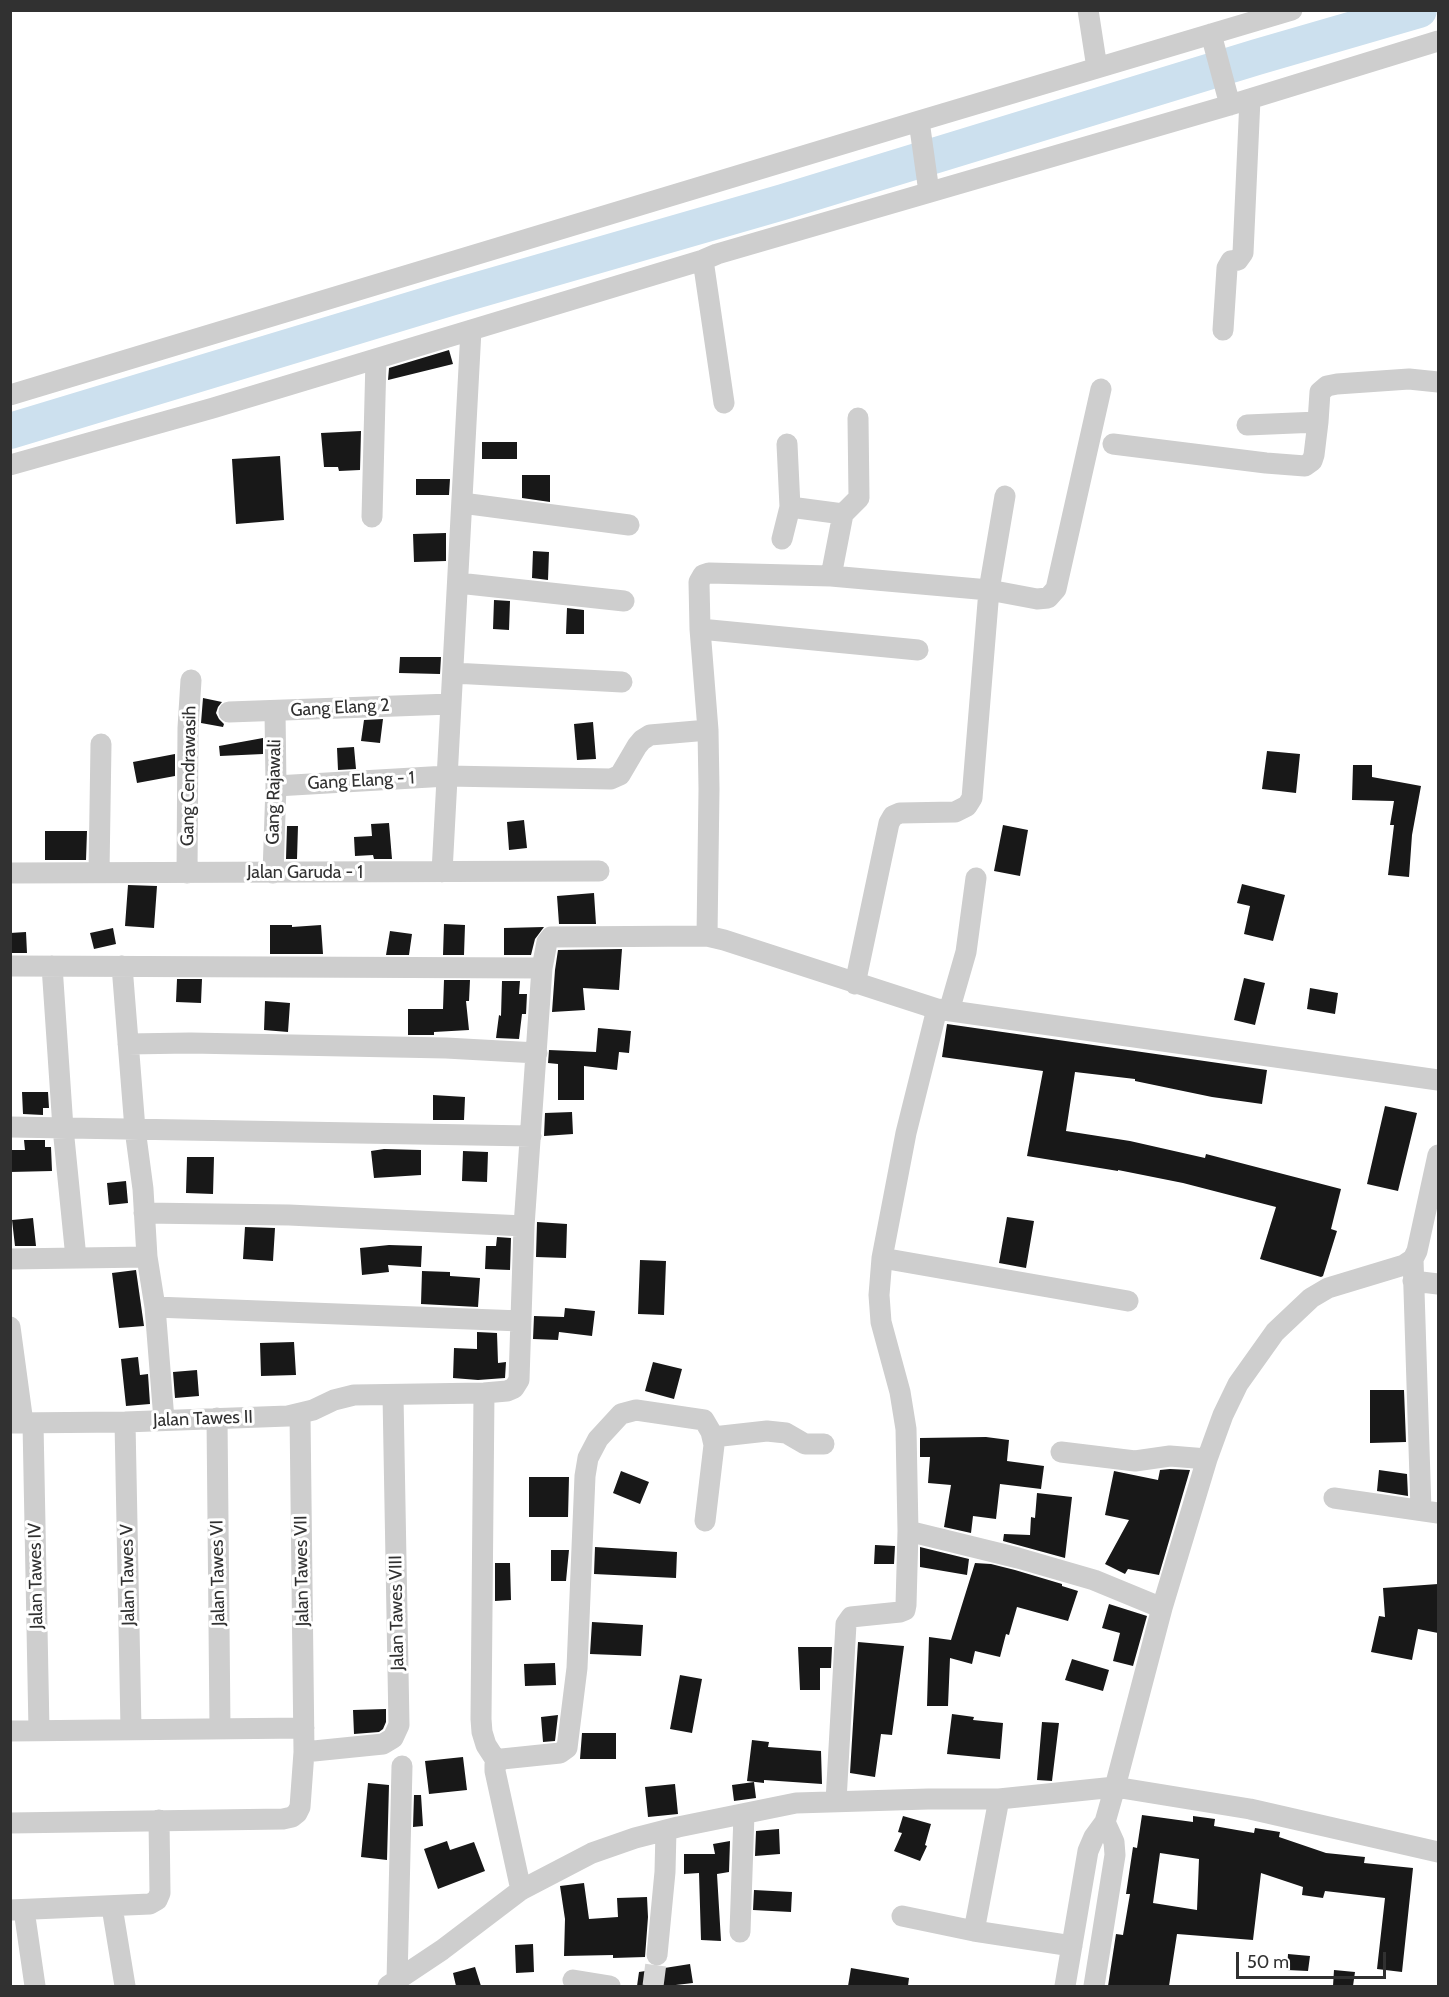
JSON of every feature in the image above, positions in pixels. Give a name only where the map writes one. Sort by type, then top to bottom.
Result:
[{"type":"street","points":[[1088,10],[1097,68]]},
{"type":"street","points":[[10,395],[920,126],[1216,29],[1292,10]]},
{"type":"street","points":[[1216,29],[1229,103]]},
{"type":"street","points":[[10,465],[376,359],[703,260],[928,187],[1250,99],[1438,41]]},
{"type":"street","points":[[1222,330],[1227,268],[1231,261],[1238,260],[1243,253],[1250,99]]},
{"type":"street","points":[[920,126],[928,187]]},
{"type":"street","points":[[703,260],[724,403]]},
{"type":"street","points":[[442,872],[471,330]]},
{"type":"street","points":[[372,517],[376,359]]},
{"type":"street","points":[[1113,444],[1305,466],[1312,461],[1314,455],[1320,392],[1328,386],[1409,379],[1438,382]]},
{"type":"street","points":[[707,936],[710,789],[700,628],[699,582],[703,575],[721,573],[831,576],[989,590],[1037,599],[1048,597],[1056,589],[1101,388]]},
{"type":"street","points":[[831,576],[843,514],[859,498],[858,418]]},
{"type":"street","points":[[1248,425],[1318,422]]},
{"type":"street","points":[[782,539],[790,507],[787,444]]},
{"type":"street","points":[[855,984],[888,823],[893,816],[900,813],[955,812],[967,806],[972,798],[989,590],[1005,496]]},
{"type":"street","points":[[462,503],[629,525]]},
{"type":"street","points":[[790,507],[843,514]]},
{"type":"street","points":[[458,583],[624,601]]},
{"type":"street","points":[[700,628],[918,650]]},
{"type":"street","points":[[453,674],[622,682]]},
{"type":"street","name":"Gang Cendrawasih","points":[[187,873],[188,728],[191,680]]},
{"type":"street","name":"Gang Elang 2","points":[[229,712],[451,704]]},
{"type":"street","name":"Gang Rajawali","points":[[273,873],[276,786],[274,711]]},
{"type":"street","name":"Gang Elang - 1","points":[[276,786],[447,776],[611,778],[620,775],[637,746],[650,735],[708,730]]},
{"type":"street","points":[[99,872],[101,744]]},
{"type":"street","name":"Jalan Garuda - 1","points":[[10,873],[599,872]]},
{"type":"street","points":[[836,1801],[846,1624],[851,1617],[904,1610],[908,1531],[904,1412],[879,1309],[882,1258],[906,1133],[943,1010],[966,952],[976,878]]},
{"type":"street","name":"Jalan Tawes II","points":[[22,1423],[288,1416],[300,1414],[345,1397],[484,1393],[507,1391],[514,1388],[519,1380],[524,1227],[542,968],[547,942],[551,937],[558,935],[707,936],[943,1010],[1438,1080]]},
{"type":"street","points":[[10,966],[542,968]]},
{"type":"street","points":[[52,966],[63,1128],[76,1258]]},
{"type":"street","points":[[123,966],[135,1129],[147,1257],[155,1307],[164,1420]]},
{"type":"street","points":[[128,1044],[190,1042],[389,1046],[537,1053]]},
{"type":"street","points":[[10,1126],[531,1136]]},
{"type":"street","points":[[1334,1498],[1430,1512],[1413,1260],[1417,1251],[1438,1155]]},
{"type":"street","points":[[144,1213],[289,1215],[524,1227]]},
{"type":"street","points":[[10,1259],[147,1257]]},
{"type":"street","points":[[882,1258],[1128,1301]]},
{"type":"street","points":[[1065,1986],[1088,1851],[1094,1837],[1105,1822],[1162,1608],[1207,1459],[1223,1415],[1238,1384],[1275,1332],[1311,1298],[1328,1288],[1404,1265],[1413,1260]]},
{"type":"street","points":[[1413,1281],[1438,1284]]},
{"type":"street","points":[[155,1307],[521,1321]]},
{"type":"street","name":"Jalan Tawes IV","points":[[10,1327],[22,1423],[39,1730]]},
{"type":"street","points":[[484,1393],[481,1719],[486,1745],[497,1762],[495,1772],[521,1890]]},
{"type":"street","name":"Jalan Tawes VIII","points":[[304,1752],[383,1744],[393,1738],[399,1725],[393,1395]]},
{"type":"street","points":[[497,1762],[502,1759],[560,1753],[567,1748],[577,1668],[585,1476],[592,1448],[621,1414],[636,1410],[704,1420],[714,1445],[705,1521]]},
{"type":"street","name":"Jalan Tawes VII","points":[[159,1820],[283,1819],[292,1817],[300,1807],[304,1728],[300,1414]]},
{"type":"street","name":"Jalan Tawes VI","points":[[217,1418],[220,1728]]},
{"type":"street","name":"Jalan Tawes V","points":[[125,1422],[131,1729]]},
{"type":"street","points":[[712,1437],[767,1431],[786,1433],[805,1444],[824,1444]]},
{"type":"street","points":[[1061,1452],[1135,1461],[1170,1456],[1207,1459]]},
{"type":"street","points":[[908,1531],[1018,1558],[1094,1580],[1162,1608]]},
{"type":"street","points":[[10,1731],[304,1728]]},
{"type":"street","points":[[392,1984],[402,1766]]},
{"type":"street","points":[[392,1984],[442,1950],[521,1890],[592,1853],[666,1830],[796,1803],[999,1799],[1115,1787],[1250,1809],[1438,1852]]},
{"type":"street","points":[[974,1931],[999,1799]]},
{"type":"street","points":[[740,1932],[744,1814]]},
{"type":"street","points":[[10,1822],[159,1820],[160,1893],[157,1900],[150,1904],[112,1907],[17,1910],[35,1986]]},
{"type":"street","points":[[1094,1986],[1116,1855],[1114,1842],[1105,1822]]},
{"type":"street","points":[[657,1955],[665,1872],[666,1830]]},
{"type":"street","points":[[112,1907],[125,1986]]},
{"type":"street","points":[[902,1916],[974,1931],[1072,1946]]},
{"type":"street","points":[[573,1980],[610,1986]]},
{"type":"building","points":[[449,350],[453,364],[388,380],[389,368]]},
{"type":"building","points":[[361,431],[360,470],[339,471],[338,467],[324,467],[321,433]]},
{"type":"building","points":[[482,442],[517,442],[517,459],[482,459]]},
{"type":"building","points":[[280,456],[284,520],[236,524],[232,459]]},
{"type":"building","points":[[522,475],[550,475],[550,502],[522,498]]},
{"type":"building","points":[[416,479],[450,479],[449,495],[416,495]]},
{"type":"building","points":[[446,533],[446,561],[414,562],[413,534]]},
{"type":"building","points":[[533,551],[549,552],[548,580],[532,578]]},
{"type":"building","points":[[494,600],[510,601],[509,630],[493,629]]},
{"type":"building","points":[[567,608],[584,610],[584,634],[566,634]]},
{"type":"building","points":[[400,657],[441,657],[440,674],[399,673]]},
{"type":"building","points":[[203,698],[222,702],[216,713],[224,724],[223,727],[201,723]]},
{"type":"building","points":[[383,719],[380,743],[361,741],[364,720]]},
{"type":"building","points":[[593,722],[596,759],[577,760],[574,724]]},
{"type":"building","points":[[263,738],[263,754],[220,756],[219,746]]},
{"type":"building","points":[[354,747],[356,769],[338,770],[337,748]]},
{"type":"building","points":[[1267,751],[1300,754],[1296,793],[1262,789]]},
{"type":"building","points":[[175,754],[175,776],[137,783],[133,762]]},
{"type":"building","points":[[1353,765],[1372,765],[1372,777],[1421,786],[1412,835],[1409,877],[1388,875],[1394,825],[1390,825],[1394,801],[1352,800]]},
{"type":"building","points":[[524,820],[527,848],[509,850],[507,822]]},
{"type":"building","points":[[389,823],[392,859],[374,859],[373,855],[355,856],[354,837],[372,836],[371,824]]},
{"type":"building","points":[[1003,825],[1028,830],[1020,876],[994,871]]},
{"type":"building","points":[[287,826],[298,826],[297,859],[286,859]]},
{"type":"building","points":[[45,831],[87,831],[86,860],[45,860]]},
{"type":"building","points":[[1242,884],[1285,895],[1273,941],[1244,934],[1250,906],[1237,903]]},
{"type":"building","points":[[128,885],[157,886],[154,928],[125,926]]},
{"type":"building","points":[[594,893],[596,924],[559,924],[557,896]]},
{"type":"building","points":[[444,924],[465,925],[464,955],[443,955]]},
{"type":"building","points":[[270,925],[292,925],[292,927],[321,925],[323,954],[270,954]]},
{"type":"building","points":[[544,927],[535,939],[531,955],[504,955],[504,928]]},
{"type":"building","points":[[113,928],[116,944],[94,949],[90,933]]},
{"type":"building","points":[[390,931],[412,934],[409,955],[386,955]]},
{"type":"building","points":[[26,932],[27,953],[10,953],[10,933]]},
{"type":"building","points":[[622,949],[619,990],[583,988],[585,1010],[552,1012],[558,950]]},
{"type":"building","points":[[1244,978],[1265,983],[1255,1025],[1234,1020]]},
{"type":"building","points":[[177,979],[202,979],[201,1003],[176,1002]]},
{"type":"building","points":[[444,980],[470,980],[469,1001],[466,1001],[469,1030],[434,1032],[434,1035],[408,1035],[408,1009],[443,1009]]},
{"type":"building","points":[[502,981],[520,981],[519,994],[527,994],[526,1014],[522,1014],[519,1039],[496,1038],[499,1015],[501,1016]]},
{"type":"building","points":[[1310,988],[1338,993],[1335,1014],[1307,1009]]},
{"type":"building","points":[[265,1001],[290,1003],[288,1032],[264,1030]]},
{"type":"building","points":[[947,1024],[1267,1070],[1262,1104],[1212,1097],[1135,1081],[1135,1079],[1075,1072],[1066,1131],[1130,1141],[1205,1158],[1206,1154],[1341,1189],[1331,1229],[1337,1231],[1323,1276],[1260,1259],[1276,1207],[1183,1183],[1027,1156],[1043,1071],[942,1057]]},
{"type":"building","points":[[598,1028],[631,1031],[629,1053],[619,1052],[617,1070],[584,1066],[584,1100],[558,1100],[558,1064],[548,1063],[549,1050],[596,1052]]},
{"type":"building","points":[[22,1092],[48,1092],[49,1108],[43,1108],[43,1115],[23,1114]]},
{"type":"building","points":[[433,1095],[465,1097],[464,1120],[433,1120]]},
{"type":"building","points":[[1385,1106],[1417,1113],[1398,1191],[1367,1184]]},
{"type":"building","points":[[572,1112],[573,1134],[544,1136],[545,1113]]},
{"type":"building","points":[[24,1140],[45,1140],[45,1147],[51,1147],[52,1171],[10,1172],[10,1150],[25,1150]]},
{"type":"building","points":[[421,1150],[421,1175],[374,1178],[371,1151]]},
{"type":"building","points":[[463,1151],[488,1152],[487,1182],[462,1181]]},
{"type":"building","points":[[187,1157],[214,1157],[213,1194],[186,1193]]},
{"type":"building","points":[[126,1181],[128,1203],[109,1205],[107,1183]]},
{"type":"building","points":[[1007,1217],[1034,1221],[1026,1268],[999,1263]]},
{"type":"building","points":[[33,1218],[36,1246],[15,1246],[12,1220]]},
{"type":"building","points":[[537,1222],[567,1224],[566,1258],[536,1257]]},
{"type":"building","points":[[245,1227],[275,1228],[273,1261],[243,1259]]},
{"type":"building","points":[[497,1237],[511,1238],[510,1270],[485,1269],[486,1246],[496,1246]]},
{"type":"building","points":[[389,1245],[422,1246],[421,1267],[388,1265],[389,1272],[362,1275],[360,1248]]},
{"type":"building","points":[[640,1260],[666,1261],[664,1315],[638,1314]]},
{"type":"building","points":[[136,1270],[144,1326],[119,1328],[112,1273]]},
{"type":"building","points":[[422,1271],[450,1272],[450,1276],[480,1278],[478,1307],[421,1304]]},
{"type":"building","points":[[565,1308],[595,1311],[592,1336],[559,1332],[558,1340],[533,1339],[534,1316],[564,1317]]},
{"type":"building","points":[[477,1332],[497,1333],[498,1363],[506,1362],[505,1378],[478,1380],[453,1378],[454,1348],[477,1349]]},
{"type":"building","points":[[294,1342],[296,1375],[261,1376],[260,1343]]},
{"type":"building","points":[[138,1357],[140,1375],[148,1374],[150,1404],[126,1406],[121,1359]]},
{"type":"building","points":[[653,1362],[682,1369],[674,1399],[645,1391]]},
{"type":"building","points":[[197,1370],[199,1396],[175,1398],[173,1372]]},
{"type":"building","points":[[1370,1390],[1404,1390],[1406,1442],[1370,1443]]},
{"type":"building","points":[[986,1437],[1009,1440],[1007,1461],[1044,1466],[1041,1489],[1000,1484],[996,1519],[973,1516],[971,1533],[944,1527],[951,1485],[928,1483],[930,1457],[920,1457],[920,1438]]},
{"type":"building","points":[[1160,1470],[1190,1470],[1159,1575],[1128,1569],[1125,1574],[1105,1564],[1129,1520],[1105,1515],[1114,1471],[1158,1480]]},
{"type":"building","points":[[1379,1470],[1407,1474],[1408,1496],[1377,1491]]},
{"type":"building","points":[[621,1471],[649,1482],[640,1504],[613,1493]]},
{"type":"building","points":[[529,1477],[569,1477],[568,1517],[529,1517]]},
{"type":"building","points":[[1037,1493],[1072,1497],[1065,1558],[1003,1541],[1004,1534],[1030,1535],[1031,1517],[1035,1518]]},
{"type":"building","points":[[875,1545],[895,1546],[894,1564],[874,1564]]},
{"type":"building","points":[[595,1547],[677,1552],[676,1578],[594,1574]]},
{"type":"building","points":[[920,1547],[969,1559],[967,1575],[920,1567]]},
{"type":"building","points":[[551,1550],[569,1550],[566,1581],[551,1581]]},
{"type":"building","points":[[495,1563],[510,1563],[511,1600],[495,1601]]},
{"type":"building","points":[[975,1563],[1015,1570],[1078,1591],[1068,1621],[1017,1607],[1000,1657],[975,1651],[972,1664],[950,1658],[948,1706],[927,1706],[929,1637],[951,1640]]},
{"type":"building","points":[[1438,1584],[1438,1633],[1418,1629],[1412,1660],[1371,1652],[1379,1616],[1385,1617],[1383,1588]]},
{"type":"building","points":[[1109,1604],[1147,1616],[1133,1666],[1113,1661],[1120,1633],[1102,1628]]},
{"type":"building","points":[[592,1622],[643,1625],[641,1656],[590,1654]]},
{"type":"building","points":[[858,1642],[904,1646],[892,1735],[881,1734],[875,1777],[850,1773]]},
{"type":"building","points":[[798,1647],[832,1647],[831,1668],[820,1668],[820,1690],[800,1690]]},
{"type":"building","points":[[1072,1659],[1109,1670],[1103,1691],[1065,1680]]},
{"type":"building","points":[[555,1663],[556,1685],[525,1686],[524,1664]]},
{"type":"building","points":[[680,1675],[702,1679],[692,1733],[670,1729]]},
{"type":"building","points":[[386,1709],[386,1722],[383,1729],[379,1732],[354,1734],[353,1710]]},
{"type":"building","points":[[952,1714],[974,1717],[973,1720],[1003,1723],[1000,1759],[947,1754]]},
{"type":"building","points":[[558,1715],[555,1741],[543,1742],[541,1717]]},
{"type":"building","points":[[1042,1722],[1059,1723],[1052,1781],[1037,1780]]},
{"type":"building","points":[[582,1733],[616,1733],[616,1759],[580,1759]]},
{"type":"building","points":[[752,1740],[769,1742],[768,1747],[821,1751],[822,1784],[747,1781]]},
{"type":"building","points":[[463,1757],[467,1790],[429,1794],[425,1761]]},
{"type":"building","points":[[754,1782],[756,1798],[734,1801],[732,1785]]},
{"type":"building","points":[[368,1783],[389,1785],[387,1860],[361,1857]]},
{"type":"building","points":[[675,1784],[678,1814],[648,1817],[645,1787]]},
{"type":"building","points":[[414,1795],[421,1795],[423,1826],[413,1827]]},
{"type":"building","points":[[1142,1815],[1193,1822],[1193,1816],[1215,1819],[1214,1826],[1254,1833],[1255,1828],[1280,1832],[1279,1837],[1326,1853],[1365,1857],[1364,1863],[1413,1868],[1402,1972],[1377,1969],[1385,1898],[1325,1891],[1323,1898],[1302,1895],[1303,1887],[1261,1873],[1253,1940],[1177,1934],[1169,1986],[1108,1986],[1116,1934],[1123,1935],[1130,1894],[1126,1894],[1133,1847],[1137,1848]],"holes":[[[1160,1853],[1199,1859],[1197,1910],[1153,1903]]]},
{"type":"building","points":[[903,1816],[931,1824],[925,1845],[927,1846],[920,1861],[894,1851],[902,1833],[898,1832]]},
{"type":"building","points":[[779,1829],[780,1854],[755,1856],[756,1831]]},
{"type":"building","points":[[447,1841],[450,1850],[474,1842],[485,1871],[438,1889],[424,1849]]},
{"type":"building","points":[[730,1841],[729,1872],[717,1874],[721,1941],[701,1940],[699,1873],[684,1874],[684,1854],[715,1854],[713,1844]]},
{"type":"building","points":[[584,1883],[589,1919],[618,1917],[617,1898],[647,1897],[645,1957],[564,1956],[565,1919],[560,1886]]},
{"type":"building","points":[[754,1890],[792,1892],[791,1912],[753,1910]]},
{"type":"building","points":[[533,1944],[534,1972],[516,1973],[515,1945]]},
{"type":"building","points":[[1288,1954],[1310,1956],[1308,1971],[1287,1970]]},
{"type":"building","points":[[690,1964],[693,1983],[637,1986],[639,1972]]},
{"type":"building","points":[[475,1967],[481,1986],[456,1986],[453,1973]]},
{"type":"building","points":[[851,1968],[909,1978],[908,1986],[848,1986]]},
{"type":"building","points":[[1334,1970],[1355,1972],[1353,1986],[1333,1986]]},
{"type":"waterway","points":[[10,431],[450,298],[783,202],[1257,57],[1419,10]]},
{"type":"tunnel","points":[[653,1986],[657,1955]]}]
